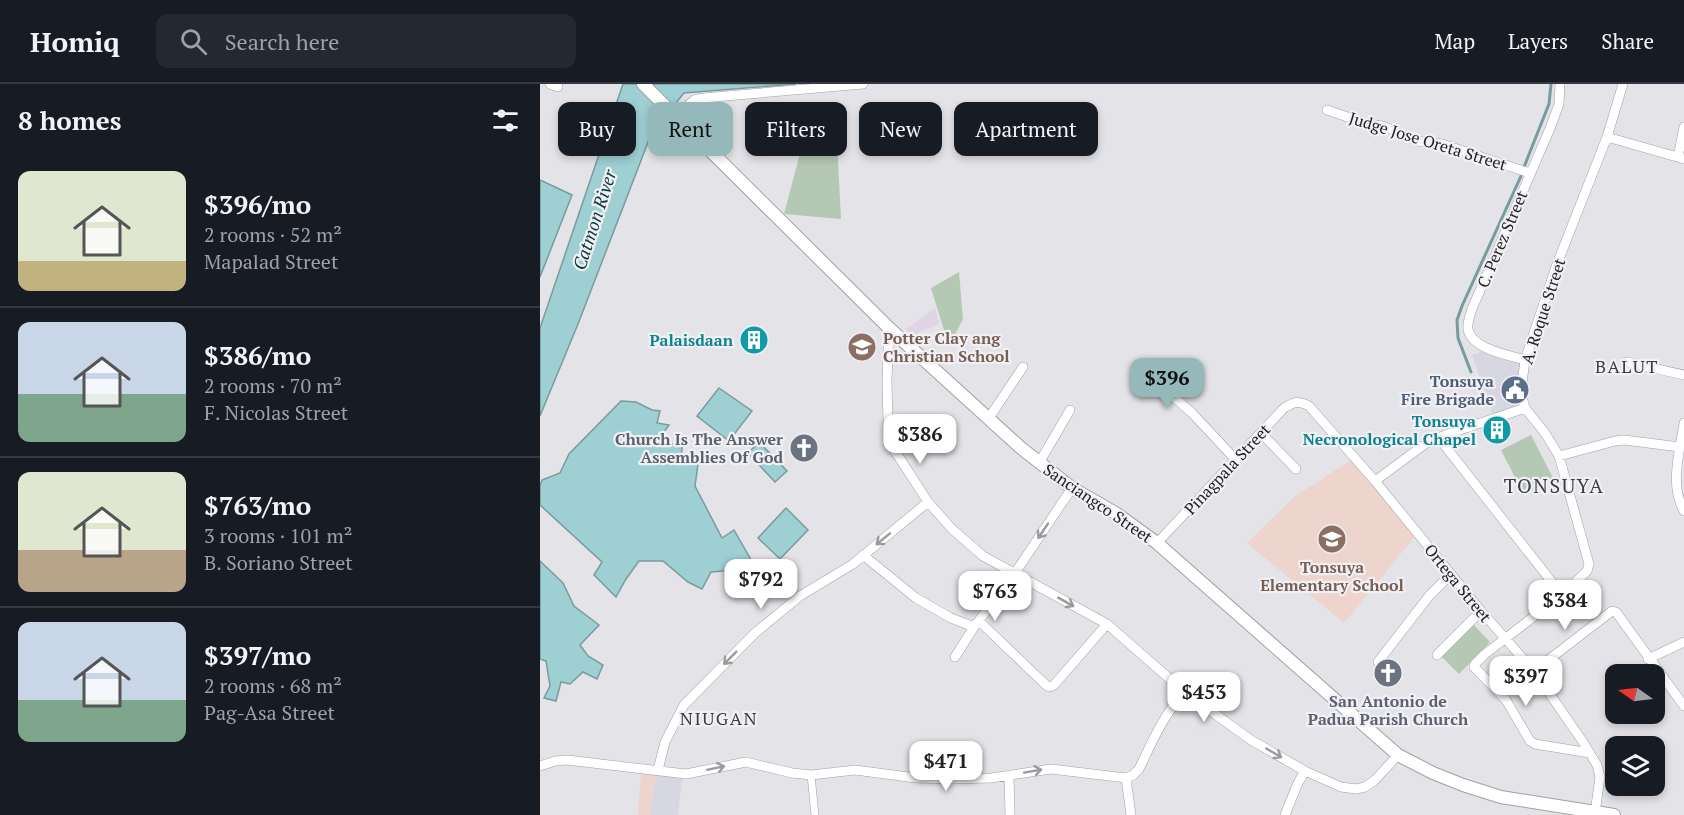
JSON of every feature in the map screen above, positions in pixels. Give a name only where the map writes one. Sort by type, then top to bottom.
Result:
[{"type":"main road","name":"Sanciangco Street","points":[[643,84],[662,102]]},
{"type":"main road","name":"Sanciangco Street","points":[[717,156],[889,328],[1039,463],[1072,488],[1118,514],[1157,543],[1398,755],[1454,781],[1501,797],[1614,815]]},
{"type":"street","points":[[691,102],[703,98],[863,84]]},
{"type":"street","name":"C. Perez Street","points":[[1525,360],[1477,344],[1467,327],[1472,309],[1559,104],[1560,84]]},
{"type":"street","name":"A. Roque Street","points":[[1525,408],[1522,397],[1525,360],[1557,264],[1606,137],[1623,84]]},
{"type":"street","name":"Judge Jose Oreta Street","points":[[1327,110],[1368,124],[1383,126],[1417,141],[1442,144],[1530,173]]},
{"type":"street","points":[[1606,137],[1681,158],[1684,127]]},
{"type":"street","points":[[889,328],[888,423],[895,451],[928,502],[952,529],[983,556],[1107,624],[1187,694],[1251,740],[1305,771],[1341,787],[1356,789],[1365,787],[1375,780],[1398,755]]},
{"type":"street","points":[[1627,362],[1684,375]]},
{"type":"street","points":[[989,418],[1023,367]]},
{"type":"street","points":[[1160,385],[1192,413],[1236,460]]},
{"type":"street","name":"Pinagpala Street","points":[[1157,543],[1284,408],[1293,402],[1300,401]]},
{"type":"street","name":"Ortega Street","points":[[1300,401],[1309,406],[1375,482],[1481,611],[1534,671],[1597,765],[1600,777],[1595,813]]},
{"type":"street","points":[[1375,482],[1425,444],[1438,437],[1525,408],[1545,433],[1560,456],[1589,564],[1587,571],[1562,595],[1475,664],[1476,669],[1506,700],[1530,741],[1534,744],[1590,753]]},
{"type":"street","points":[[1039,463],[1070,410]]},
{"type":"street","points":[[1684,423],[1676,486],[1684,511]]},
{"type":"street","points":[[1261,433],[1296,469]]},
{"type":"street","points":[[1438,437],[1562,595]]},
{"type":"street","points":[[1560,456],[1615,441],[1680,447]]},
{"type":"street","points":[[956,657],[976,624],[1015,573],[1072,488]]},
{"type":"street","points":[[658,770],[665,742],[684,705],[755,633],[800,596],[853,564],[928,502]]},
{"type":"street","points":[[863,555],[915,598],[951,618],[976,624],[1050,687],[1107,624]]},
{"type":"street","points":[[1378,662],[1423,603],[1451,574]]},
{"type":"street","points":[[1437,655],[1481,611]]},
{"type":"street","points":[[1534,671],[1612,611],[1616,612],[1684,706]]},
{"type":"street","points":[[1648,658],[1684,642]]},
{"type":"street","points":[[540,765],[567,760],[686,774],[746,762],[811,775],[855,770],[916,778],[963,779],[1051,769],[1126,778],[1139,770],[1176,701],[1187,694]]},
{"type":"street","points":[[1285,815],[1305,771]]},
{"type":"street","points":[[811,775],[815,815]]},
{"type":"street","points":[[1010,775],[1010,815]]},
{"type":"street","points":[[1126,778],[1131,815]]},
{"type":"shaded area","points":[[935,308],[939,324],[911,336],[906,329]]},
{"type":"shaded area","points":[[1486,350],[1521,363],[1515,408],[1493,415],[1472,355]]},
{"type":"shaded area","name":"Tonsuya Elementary School","points":[[1351,460],[1416,535],[1344,623],[1247,543],[1294,497]]},
{"type":"shaded area","points":[[641,772],[656,774],[650,815],[638,815]]},
{"type":"shaded area","points":[[656,774],[682,778],[678,815],[650,815]]},
{"type":"green space","points":[[799,156],[838,156],[841,219],[784,214]]},
{"type":"green space","points":[[959,272],[963,319],[949,346],[931,288]]},
{"type":"green space","points":[[1531,435],[1554,480],[1524,495],[1501,450]]},
{"type":"green space","points":[[1472,623],[1490,642],[1459,674],[1441,656]]},
{"type":"water","name":"Catmon River","points":[[623,84],[796,84],[684,93],[677,102],[648,102],[648,142],[540,416],[540,328],[599,156],[636,156],[636,102],[617,102]]},
{"type":"water","points":[[540,180],[572,195],[540,277]]},
{"type":"water","points":[[719,388],[752,411],[729,441],[697,416]]},
{"type":"water","points":[[621,401],[636,402],[652,410],[660,411],[657,423],[669,425],[661,436],[667,445],[683,442],[681,456],[699,457],[695,486],[722,538],[734,530],[754,565],[742,574],[736,561],[724,571],[711,572],[702,589],[688,582],[663,561],[639,561],[616,597],[594,575],[602,562],[540,505],[540,486],[542,480],[560,473],[569,454]]},
{"type":"water","points":[[759,442],[787,471],[775,482],[748,453]]},
{"type":"water","points":[[786,508],[808,530],[780,559],[758,538]]},
{"type":"water","points":[[540,561],[563,583],[574,606],[599,625],[580,645],[588,656],[603,665],[597,679],[583,672],[570,684],[561,682],[556,701],[544,698],[550,686],[546,661],[540,659]]},
{"type":"waterway","points":[[1524,167],[1549,104],[1551,84]]},
{"type":"waterway","points":[[1471,372],[1458,338],[1457,320],[1521,176]]},
{"type":"place","name":"Palaisdaan","points":[[754,340]]},
{"type":"place","name":"Potter Clay ang Christian School","points":[[862,347]]},
{"type":"place","name":"Tonsuya Fire Brigade","points":[[1515,390]]},
{"type":"place","name":"Tonsuya Necronological Chapel","points":[[1497,430]]},
{"type":"place","name":"Church Is The Answer Assemblies Of God","points":[[804,448]]},
{"type":"place","name":"Tonsuya Elementary School","points":[[1332,539]]},
{"type":"place","name":"San Antonio de Padua Parish Church","points":[[1388,673]]},
{"type":"district","name":"BALUT","points":[[1627,367]]},
{"type":"district","name":"TONSUYA","points":[[1554,486]]},
{"type":"district","name":"NIUGAN","points":[[719,719]]}]
